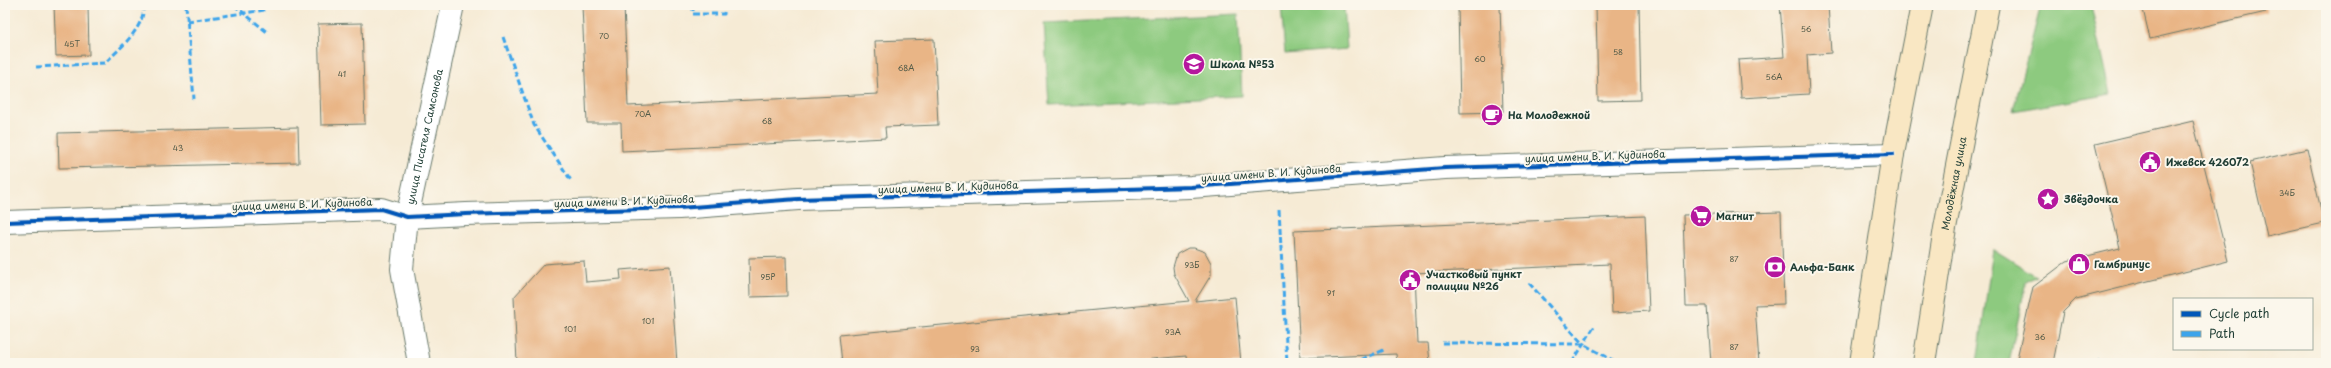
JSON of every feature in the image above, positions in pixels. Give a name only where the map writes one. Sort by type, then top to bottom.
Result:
[{"type":"main road","points":[[1861,363],[1893,154],[1922,5]]},
{"type":"main road","name":"Молодёжная улица","points":[[1924,363],[1945,228],[1988,5]]},
{"type":"street","name":"улица Писателя Самсонова","points":[[419,363],[402,269],[407,217],[453,5]]},
{"type":"street","name":"улица имени В. И. Кудинова","points":[[5,222],[381,209],[407,217],[679,208],[798,199],[1160,188],[1446,168],[1893,154]]},
{"type":"green space","points":[[1281,5],[1344,5],[1347,49],[1285,54]]},
{"type":"green space","points":[[2041,5],[2091,5],[2111,94],[2013,111]]},
{"type":"green space","points":[[1238,14],[1242,96],[1049,105],[1044,23]]},
{"type":"green space","points":[[1993,249],[2036,276],[2026,282],[2009,363],[1977,363]]},
{"type":"building","points":[[54,5],[88,5],[89,55],[56,56]]},
{"type":"building","points":[[582,5],[624,5],[628,106],[878,94],[875,41],[934,39],[938,125],[885,127],[886,138],[622,151],[621,123],[587,123]]},
{"type":"building","points":[[1458,5],[1500,5],[1503,112],[1460,113]]},
{"type":"building","points":[[1596,5],[1639,5],[1641,100],[1598,101]]},
{"type":"building","points":[[1780,5],[1828,5],[1831,53],[1807,55],[1809,94],[1741,98],[1738,60],[1784,57]]},
{"type":"building","points":[[2142,5],[2266,5],[2266,12],[2150,39]]},
{"type":"building","points":[[362,23],[365,124],[321,125],[318,24]]},
{"type":"building","points":[[2193,121],[2228,261],[2076,299],[2063,312],[2053,363],[2016,363],[2033,287],[2067,261],[2120,248],[2095,144]]},
{"type":"building","points":[[298,127],[299,163],[59,168],[58,133]]},
{"type":"building","points":[[2307,149],[2324,223],[2267,236],[2250,162]]},
{"type":"building","points":[[1781,212],[1784,304],[1755,305],[1759,363],[1711,363],[1707,306],[1686,306],[1683,215]]},
{"type":"building","points":[[1645,216],[1649,311],[1612,313],[1610,264],[1414,273],[1417,343],[1428,343],[1430,362],[1397,363],[1396,354],[1300,358],[1294,231]]},
{"type":"building","points":[[1188,248],[1194,248],[1205,252],[1211,263],[1211,275],[1195,301],[1235,297],[1241,363],[1187,363],[1186,356],[1109,363],[842,363],[839,335],[1189,301],[1174,274],[1173,267],[1177,254]]},
{"type":"building","points":[[786,257],[787,296],[750,297],[749,258]]},
{"type":"building","points":[[584,261],[586,282],[621,279],[620,270],[670,266],[677,363],[517,363],[514,297],[544,264]]},
{"type":"marked path","points":[[36,67],[105,63],[136,30],[143,14],[144,5]]},
{"type":"marked path","points":[[186,5],[194,99]]},
{"type":"marked path","points":[[234,5],[267,32]]},
{"type":"marked path","points":[[693,5],[693,14],[724,14],[725,5]]},
{"type":"marked path","points":[[187,21],[265,10]]},
{"type":"marked path","points":[[503,37],[534,125],[572,182]]},
{"type":"marked path","points":[[1279,210],[1287,363]]},
{"type":"marked path","points":[[1529,283],[1583,344]]},
{"type":"marked path","points":[[1572,363],[1594,327]]},
{"type":"marked path","points":[[1442,343],[1583,344],[1618,363]]},
{"type":"marked path","points":[[1353,363],[1384,350]]},
{"type":"marked path","points":[[2098,360],[2101,363]]},
{"type":"cycle path","points":[[5,222],[381,209],[407,217],[679,208],[798,199],[1191,187],[1445,168],[1893,154]]},
{"type":"place","name":"Школа №53","points":[[1194,64]]},
{"type":"place","name":"На Молодежной","points":[[1492,115]]},
{"type":"place","name":"Ижевск 426072","points":[[2150,162]]},
{"type":"place","name":"Звёздочка","points":[[2048,199]]},
{"type":"place","name":"Магнит","points":[[1701,216]]},
{"type":"place","name":"Гамбринус","points":[[2079,264]]},
{"type":"place","name":"Альфа-Банк","points":[[1775,267]]},
{"type":"place","name":"Участковый пункт полиции №26","points":[[1410,280]]}]
